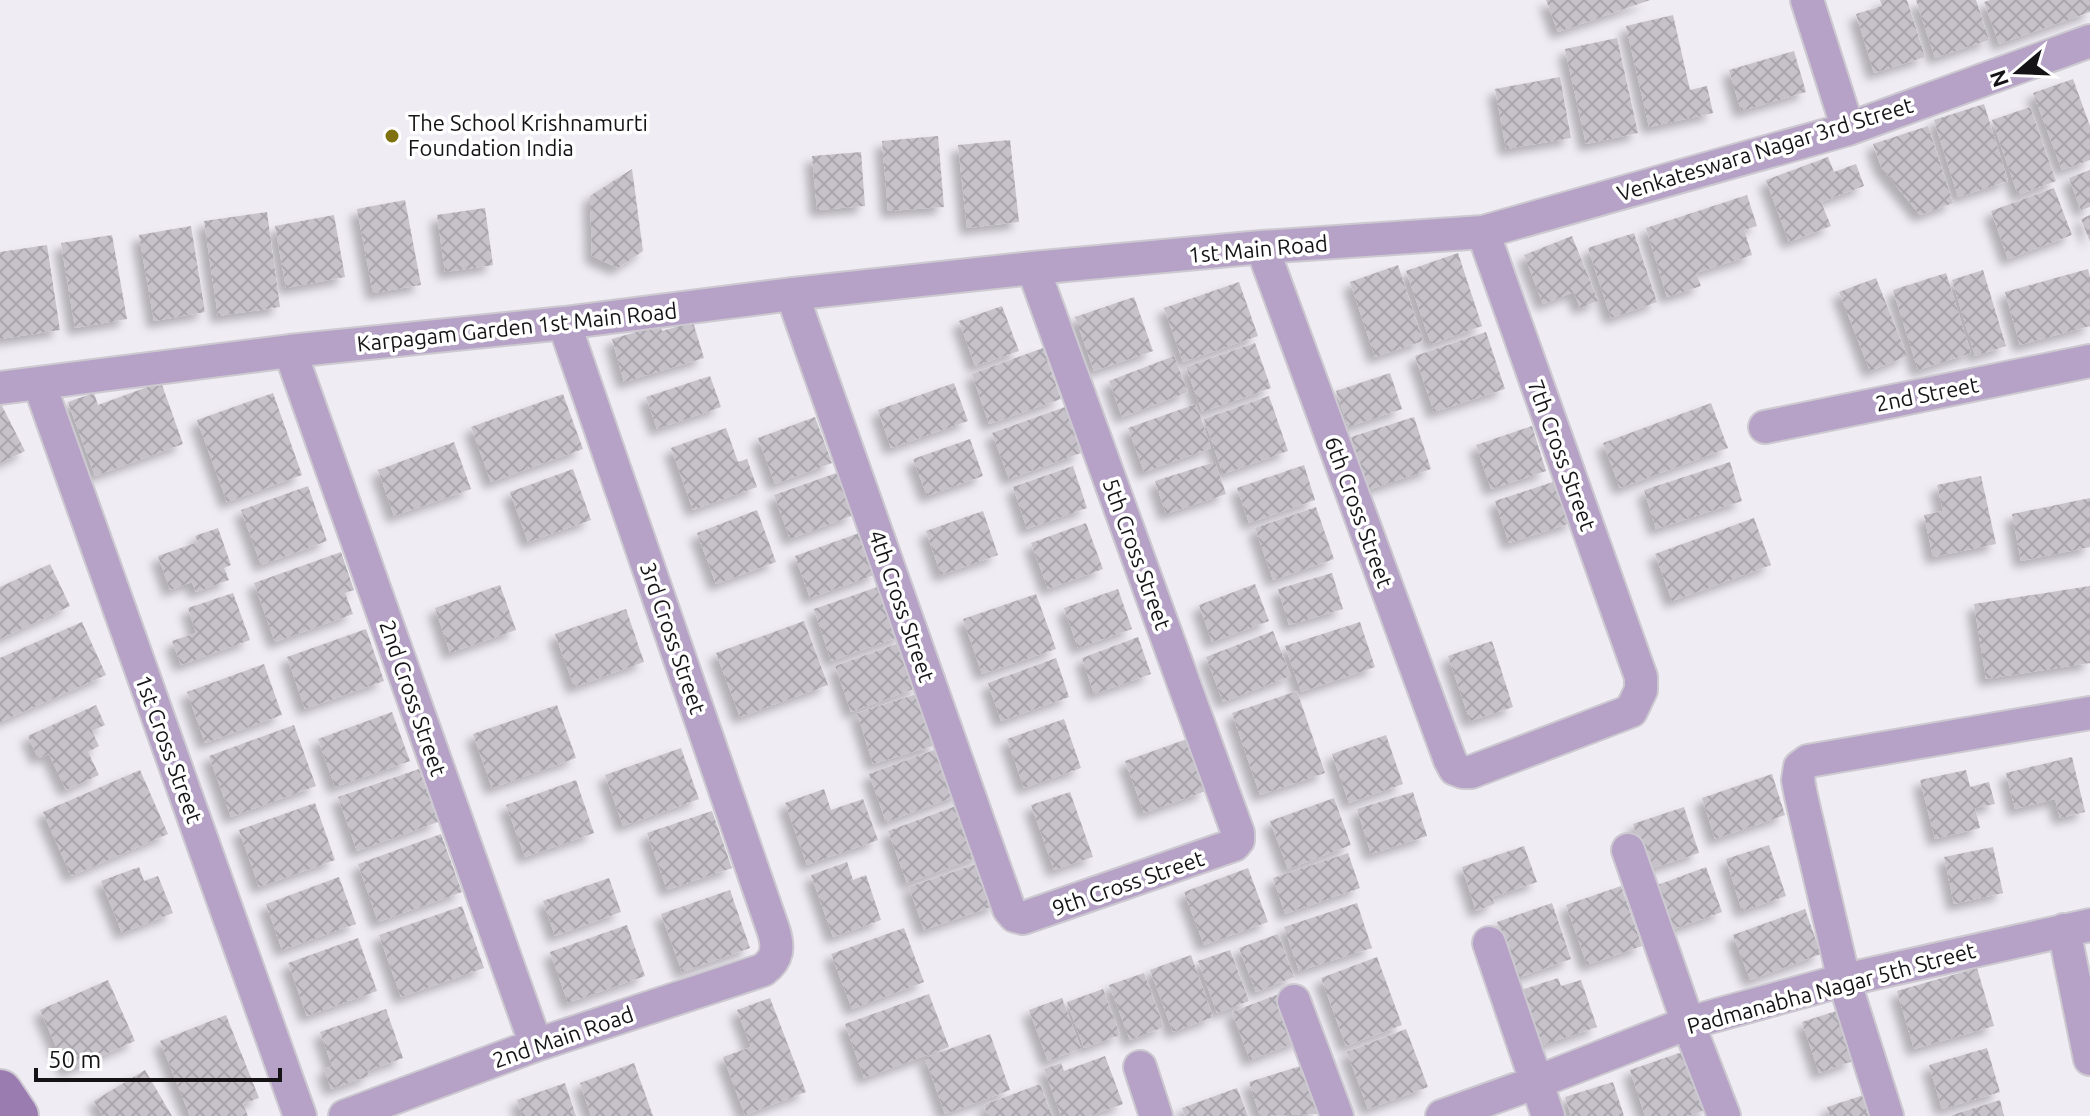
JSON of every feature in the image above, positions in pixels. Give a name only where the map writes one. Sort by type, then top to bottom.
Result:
[{"type":"main road","points":[[0,1092],[16,1116]]},
{"type":"street","points":[[1807,0],[1848,129]]},
{"type":"street","name":"Venkateswara Nagar 3rd Street","points":[[1483,232],[1848,129],[2090,41]]},
{"type":"street","name":"1st Main Road","points":[[1033,268],[1262,247],[1483,232]]},
{"type":"street","name":"7th Cross Street","points":[[1463,772],[1471,772],[1631,711],[1641,690],[1641,677],[1483,232]]},
{"type":"street","name":"6th Cross Street","points":[[1262,247],[1450,760],[1455,769],[1463,772]]},
{"type":"street","name":"Karpagam Garden 1st Main Road","points":[[0,388],[290,351],[564,323],[1033,268]]},
{"type":"street","name":"5th Cross Street","points":[[1033,268],[1238,840]]},
{"type":"street","name":"4th Cross Street","points":[[792,294],[1009,909],[1015,916]]},
{"type":"street","name":"3rd Cross Street","points":[[564,323],[773,929],[777,953]]},
{"type":"street","name":"2nd Cross Street","points":[[290,351],[536,1045]]},
{"type":"street","name":"2nd Street","points":[[1765,427],[2090,361]]},
{"type":"street","name":"1st Cross Street","points":[[39,383],[300,1116]]},
{"type":"street","points":[[1887,1116],[1844,980],[1799,788],[1800,767],[1808,761],[2090,713]]},
{"type":"street","name":"9th Cross Street","points":[[1015,916],[1031,917],[1234,845],[1238,840]]},
{"type":"street","points":[[1628,850],[1724,1116]]},
{"type":"street","points":[[2077,927],[2090,1059]]},
{"type":"street","name":"Padmanabha Nagar 5th Street","points":[[1442,1116],[1688,1023],[1844,980],[2077,927]]},
{"type":"street","points":[[1489,943],[1548,1116]]},
{"type":"street","name":"2nd Main Road","points":[[345,1116],[536,1045],[763,970],[772,963],[777,953]]},
{"type":"street","points":[[1294,1001],[1337,1116]]},
{"type":"street","points":[[1140,1067],[1156,1116]]},
{"type":"building","points":[[1546,0],[1650,0],[1558,32]]},
{"type":"building","points":[[1880,0],[1907,0],[1925,57],[1874,73],[1856,14],[1882,6]]},
{"type":"building","points":[[1916,0],[1976,0],[1989,40],[1935,58]]},
{"type":"building","points":[[2090,0],[2090,12],[1999,44],[1984,2]]},
{"type":"building","points":[[1673,15],[1690,90],[1707,86],[1713,113],[1649,127],[1626,26]]},
{"type":"building","points":[[1617,38],[1638,133],[1586,144],[1565,49]]},
{"type":"building","points":[[1794,51],[1806,92],[1741,111],[1729,70]]},
{"type":"building","points":[[1560,77],[1571,138],[1506,149],[1495,89]]},
{"type":"building","points":[[2073,79],[2090,126],[2090,160],[2062,170],[2033,93]]},
{"type":"building","points":[[1984,104],[2008,181],[1958,197],[1934,120]]},
{"type":"building","points":[[2030,107],[2056,181],[2018,195],[1992,120]]},
{"type":"building","points":[[1928,126],[1953,203],[1920,215],[1881,167],[1873,144]]},
{"type":"building","points":[[938,136],[944,207],[888,211],[882,141]]},
{"type":"building","points":[[1010,140],[1019,222],[967,228],[958,145]]},
{"type":"building","points":[[861,152],[865,206],[817,210],[812,156]]},
{"type":"building","points":[[1828,157],[1834,172],[1856,164],[1864,186],[1821,202],[1831,226],[1789,242],[1766,180]]},
{"type":"building","points":[[632,169],[643,251],[618,268],[592,256],[590,196]]},
{"type":"building","points":[[2090,170],[2090,207],[2081,210],[2069,178]]},
{"type":"building","points":[[2054,188],[2072,235],[2008,259],[1991,211]]},
{"type":"building","points":[[1747,195],[1757,226],[1744,230],[1752,255],[1696,273],[1701,286],[1667,297],[1646,228]]},
{"type":"building","points":[[405,200],[421,285],[373,293],[357,209]]},
{"type":"building","points":[[485,208],[493,265],[445,272],[437,215]]},
{"type":"building","points":[[267,212],[280,307],[218,316],[204,221]]},
{"type":"building","points":[[334,215],[345,277],[286,288],[275,226]]},
{"type":"building","points":[[2090,215],[2090,242],[2081,219]]},
{"type":"building","points":[[191,226],[205,312],[154,321],[139,235]]},
{"type":"building","points":[[1634,233],[1657,302],[1611,318],[1588,248]]},
{"type":"building","points":[[112,235],[127,319],[75,328],[61,243]]},
{"type":"building","points":[[1572,236],[1598,301],[1580,308],[1574,292],[1543,304],[1524,255]]},
{"type":"building","points":[[47,245],[60,330],[0,339],[0,252]]},
{"type":"building","points":[[1458,253],[1482,326],[1431,344],[1406,271]]},
{"type":"building","points":[[1398,265],[1423,341],[1375,357],[1350,282]]},
{"type":"building","points":[[2088,269],[2090,326],[2020,345],[2005,292]]},
{"type":"building","points":[[1983,270],[2006,346],[1975,356],[1952,280]]},
{"type":"building","points":[[1946,273],[1971,353],[1918,370],[1893,290]]},
{"type":"building","points":[[1876,278],[1907,356],[1870,371],[1839,292]]},
{"type":"building","points":[[1239,282],[1258,336],[1183,362],[1164,308]]},
{"type":"building","points":[[1134,297],[1153,351],[1094,371],[1075,317]]},
{"type":"building","points":[[1002,306],[1019,351],[975,366],[959,321]]},
{"type":"building","points":[[693,322],[704,358],[624,382],[612,339],[660,325],[662,331]]},
{"type":"building","points":[[1486,332],[1505,389],[1434,412],[1415,356]]},
{"type":"building","points":[[1255,343],[1271,388],[1202,412],[1186,367]]},
{"type":"building","points":[[1043,348],[1061,399],[989,424],[972,374]]},
{"type":"building","points":[[1174,356],[1188,392],[1122,417],[1109,381]]},
{"type":"building","points":[[1390,373],[1402,409],[1348,427],[1336,391]]},
{"type":"building","points":[[710,376],[721,407],[657,429],[646,397]]},
{"type":"building","points":[[161,382],[183,444],[95,476],[68,402],[94,393],[98,405]]},
{"type":"building","points":[[954,383],[968,421],[891,448],[878,410]]},
{"type":"building","points":[[273,393],[302,475],[227,502],[197,420]]},
{"type":"building","points":[[563,394],[583,449],[491,482],[471,427]]},
{"type":"building","points":[[1269,396],[1288,451],[1223,474],[1204,419]]},
{"type":"building","points":[[0,402],[25,451],[0,463]]},
{"type":"building","points":[[1711,403],[1728,448],[1620,488],[1603,443]]},
{"type":"building","points":[[1196,404],[1211,448],[1144,472],[1128,428]]},
{"type":"building","points":[[1065,407],[1081,453],[1009,479],[992,433]]},
{"type":"building","points":[[815,417],[832,463],[775,484],[758,438]]},
{"type":"building","points":[[1414,417],[1431,469],[1368,490],[1351,437]]},
{"type":"building","points":[[1532,426],[1546,471],[1491,489],[1476,445]]},
{"type":"building","points":[[726,428],[738,462],[747,459],[757,487],[693,510],[671,448]]},
{"type":"building","points":[[970,439],[983,476],[927,496],[913,459]]},
{"type":"building","points":[[454,442],[471,489],[394,516],[378,470]]},
{"type":"building","points":[[1215,462],[1226,494],[1166,514],[1155,481]]},
{"type":"building","points":[[1730,462],[1742,501],[1656,529],[1644,490]]},
{"type":"building","points":[[1304,465],[1315,500],[1249,523],[1237,488]]},
{"type":"building","points":[[1073,466],[1087,508],[1027,529],[1013,487]]},
{"type":"building","points":[[573,469],[591,520],[528,542],[510,492]]},
{"type":"building","points":[[839,472],[854,515],[790,539],[774,495]]},
{"type":"building","points":[[1981,476],[1996,544],[1933,557],[1924,515],[1943,511],[1937,485]]},
{"type":"building","points":[[1559,480],[1574,522],[1509,543],[1495,501]]},
{"type":"building","points":[[308,486],[327,541],[261,565],[241,510]]},
{"type":"building","points":[[2090,498],[2090,547],[2021,561],[2012,514]]},
{"type":"building","points":[[1316,507],[1334,559],[1273,580],[1255,528]]},
{"type":"building","points":[[757,510],[776,562],[716,584],[697,533]]},
{"type":"building","points":[[983,511],[998,555],[941,575],[926,531]]},
{"type":"building","points":[[1754,518],[1771,565],[1672,601],[1655,554]]},
{"type":"building","points":[[1086,523],[1103,569],[1048,589],[1031,543]]},
{"type":"building","points":[[218,528],[231,565],[224,568],[229,580],[196,592],[192,582],[170,590],[158,556],[198,542],[195,536]]},
{"type":"building","points":[[862,532],[877,574],[810,598],[795,556]]},
{"type":"building","points":[[341,552],[354,590],[345,593],[353,614],[275,642],[254,583]]},
{"type":"building","points":[[50,564],[70,606],[0,639],[0,587]]},
{"type":"building","points":[[1332,573],[1343,609],[1289,625],[1278,589]]},
{"type":"building","points":[[886,584],[904,635],[831,661],[814,609]]},
{"type":"building","points":[[1255,584],[1269,621],[1212,642],[1199,605]]},
{"type":"building","points":[[500,585],[516,630],[450,653],[435,608]]},
{"type":"building","points":[[2090,586],[2090,663],[1986,679],[1974,604]]},
{"type":"building","points":[[1118,589],[1132,629],[1078,648],[1064,608]]},
{"type":"building","points":[[233,593],[250,640],[181,665],[172,641],[196,633],[188,608]]},
{"type":"building","points":[[1036,594],[1056,649],[982,674],[963,619]]},
{"type":"building","points":[[626,609],[644,662],[574,687],[555,634]]},
{"type":"building","points":[[804,621],[828,685],[740,717],[716,653]]},
{"type":"building","points":[[82,622],[106,675],[0,722],[0,658]]},
{"type":"building","points":[[1360,622],[1375,667],[1301,692],[1285,646]]},
{"type":"building","points":[[366,629],[384,681],[305,709],[287,657]]},
{"type":"building","points":[[1273,631],[1291,676],[1223,702],[1206,657]]},
{"type":"building","points":[[1138,637],[1151,674],[1094,694],[1082,658]]},
{"type":"building","points":[[1492,641],[1513,707],[1470,721],[1448,656]]},
{"type":"building","points":[[902,642],[919,687],[851,712],[835,666]]},
{"type":"building","points":[[1056,658],[1069,697],[1001,721],[988,683]]},
{"type":"building","points":[[264,664],[282,715],[205,743],[187,692]]},
{"type":"building","points":[[1297,691],[1325,773],[1260,795],[1232,713]]},
{"type":"building","points":[[920,693],[936,745],[873,764],[857,713]]},
{"type":"building","points":[[96,705],[105,725],[92,731],[99,746],[88,752],[99,775],[66,790],[49,754],[38,758],[28,736]]},
{"type":"building","points":[[557,705],[576,758],[492,788],[473,734]]},
{"type":"building","points":[[392,712],[410,761],[335,787],[318,739]]},
{"type":"building","points":[[1064,719],[1081,768],[1024,788],[1007,739]]},
{"type":"building","points":[[294,725],[316,786],[231,817],[209,756]]},
{"type":"building","points":[[1386,735],[1403,784],[1349,803],[1332,754]]},
{"type":"building","points":[[1187,739],[1206,791],[1144,813],[1125,761]]},
{"type":"building","points":[[945,746],[962,794],[886,822],[869,774]]},
{"type":"building","points":[[681,748],[699,799],[623,826],[605,775]]},
{"type":"building","points":[[2072,757],[2085,812],[2060,818],[2055,799],[2015,809],[2006,773]]},
{"type":"building","points":[[419,769],[438,822],[357,851],[338,797]]},
{"type":"building","points":[[140,770],[168,834],[71,876],[43,812]]},
{"type":"building","points":[[1966,770],[1970,787],[1989,782],[1995,804],[1975,808],[1980,828],[1935,839],[1920,780]]},
{"type":"building","points":[[1772,774],[1785,815],[1715,839],[1702,798]]},
{"type":"building","points":[[576,780],[594,833],[525,857],[506,805]]},
{"type":"building","points":[[824,789],[831,810],[863,799],[878,840],[807,865],[785,803]]},
{"type":"building","points":[[1070,792],[1093,857],[1054,870],[1031,805]]},
{"type":"building","points":[[1413,792],[1427,836],[1371,854],[1357,809]]},
{"type":"building","points":[[1334,798],[1351,845],[1288,869],[1270,821]]},
{"type":"building","points":[[315,803],[335,860],[259,887],[239,830]]},
{"type":"building","points":[[964,803],[983,855],[907,883],[888,831]]},
{"type":"building","points":[[1684,807],[1699,853],[1648,870],[1633,824]]},
{"type":"building","points":[[712,811],[732,868],[667,890],[647,833]]},
{"type":"building","points":[[441,834],[462,892],[378,922],[358,864]]},
{"type":"building","points":[[1769,845],[1786,896],[1742,911],[1726,859]]},
{"type":"building","points":[[1524,846],[1537,882],[1492,897],[1494,904],[1476,911],[1462,867]]},
{"type":"building","points":[[1993,847],[2003,893],[1954,904],[1944,857]]},
{"type":"building","points":[[1348,853],[1360,888],[1285,914],[1273,878]]},
{"type":"building","points":[[847,862],[853,880],[866,875],[881,920],[833,937],[811,875]]},
{"type":"building","points":[[982,862],[997,905],[924,930],[909,887]]},
{"type":"building","points":[[139,867],[144,881],[158,876],[173,913],[122,933],[101,881]]},
{"type":"building","points":[[1706,867],[1722,912],[1671,930],[1655,886]]},
{"type":"building","points":[[1248,868],[1268,922],[1204,945],[1184,892]]},
{"type":"building","points":[[339,877],[356,924],[282,950],[266,904]]},
{"type":"building","points":[[609,878],[621,912],[555,936],[543,901]]},
{"type":"building","points":[[1621,886],[1642,946],[1587,965],[1566,905]]},
{"type":"building","points":[[730,890],[750,948],[682,972],[661,914]]},
{"type":"building","points":[[1357,903],[1372,948],[1299,971],[1284,927]]},
{"type":"building","points":[[1552,903],[1571,959],[1517,978],[1497,922]]},
{"type":"building","points":[[462,906],[484,968],[401,997],[379,935]]},
{"type":"building","points":[[1805,909],[1821,954],[1750,980],[1733,935]]},
{"type":"building","points":[[627,925],[645,976],[568,1003],[550,952]]},
{"type":"building","points":[[904,928],[924,982],[852,1009],[831,954]]},
{"type":"building","points":[[1278,934],[1294,977],[1256,992],[1239,948]]},
{"type":"building","points":[[358,938],[377,991],[307,1016],[288,963]]},
{"type":"building","points":[[1230,950],[1249,1001],[1217,1013],[1198,961]]},
{"type":"building","points":[[1191,955],[1213,1017],[1173,1032],[1150,970]]},
{"type":"building","points":[[1377,957],[1402,1025],[1346,1046],[1321,978]]},
{"type":"building","points":[[1977,968],[1994,1026],[1914,1049],[1897,991]]},
{"type":"building","points":[[1144,973],[1164,1027],[1130,1040],[1109,985]]},
{"type":"building","points":[[1558,978],[1561,986],[1581,980],[1597,1027],[1537,1047],[1518,991]]},
{"type":"building","points":[[108,980],[135,1041],[67,1071],[40,1010]]},
{"type":"building","points":[[1103,989],[1120,1035],[1084,1048],[1067,1002]]},
{"type":"building","points":[[1284,992],[1302,1040],[1250,1060],[1232,1012]]},
{"type":"building","points":[[929,994],[949,1047],[864,1078],[845,1024]]},
{"type":"building","points":[[770,998],[806,1092],[745,1115],[723,1057],[751,1047],[737,1010]]},
{"type":"building","points":[[1062,998],[1081,1048],[1048,1061],[1029,1010]]},
{"type":"building","points":[[386,1009],[403,1058],[367,1071],[369,1076],[331,1089],[324,1069],[332,1066],[320,1032]]},
{"type":"building","points":[[1836,1011],[1853,1061],[1819,1073],[1802,1022]]},
{"type":"building","points":[[226,1015],[259,1098],[243,1104],[248,1116],[190,1116],[160,1041]]},
{"type":"building","points":[[1406,1029],[1428,1087],[1368,1109],[1347,1052]]},
{"type":"building","points":[[990,1034],[1010,1090],[945,1114],[925,1058]]},
{"type":"building","points":[[1987,1048],[2000,1092],[1942,1109],[1929,1065]]},
{"type":"building","points":[[1688,1050],[1708,1109],[1689,1116],[1645,1116],[1630,1070]]},
{"type":"building","points":[[1105,1056],[1123,1104],[1089,1116],[1061,1116],[1044,1069],[1061,1063],[1064,1071]]},
{"type":"building","points":[[634,1063],[653,1116],[591,1116],[580,1083]]},
{"type":"building","points":[[1304,1065],[1319,1114],[1260,1116],[1249,1082]]},
{"type":"building","points":[[145,1070],[172,1116],[103,1116],[94,1101]]},
{"type":"building","points":[[1613,1082],[1624,1116],[1571,1116],[1565,1097]]},
{"type":"building","points":[[565,1083],[576,1116],[522,1116],[517,1100]]},
{"type":"building","points":[[1040,1084],[1052,1116],[988,1116],[984,1105]]},
{"type":"building","points":[[1237,1088],[1248,1116],[1185,1116],[1182,1108]]},
{"type":"building","points":[[1873,1092],[1881,1116],[1830,1116],[1827,1107]]},
{"type":"building","points":[[2000,1100],[2004,1116],[1952,1116],[1952,1115]]},
{"type":"place","name":"The School Krishnamurti Foundation India","points":[[392,136]]}]
